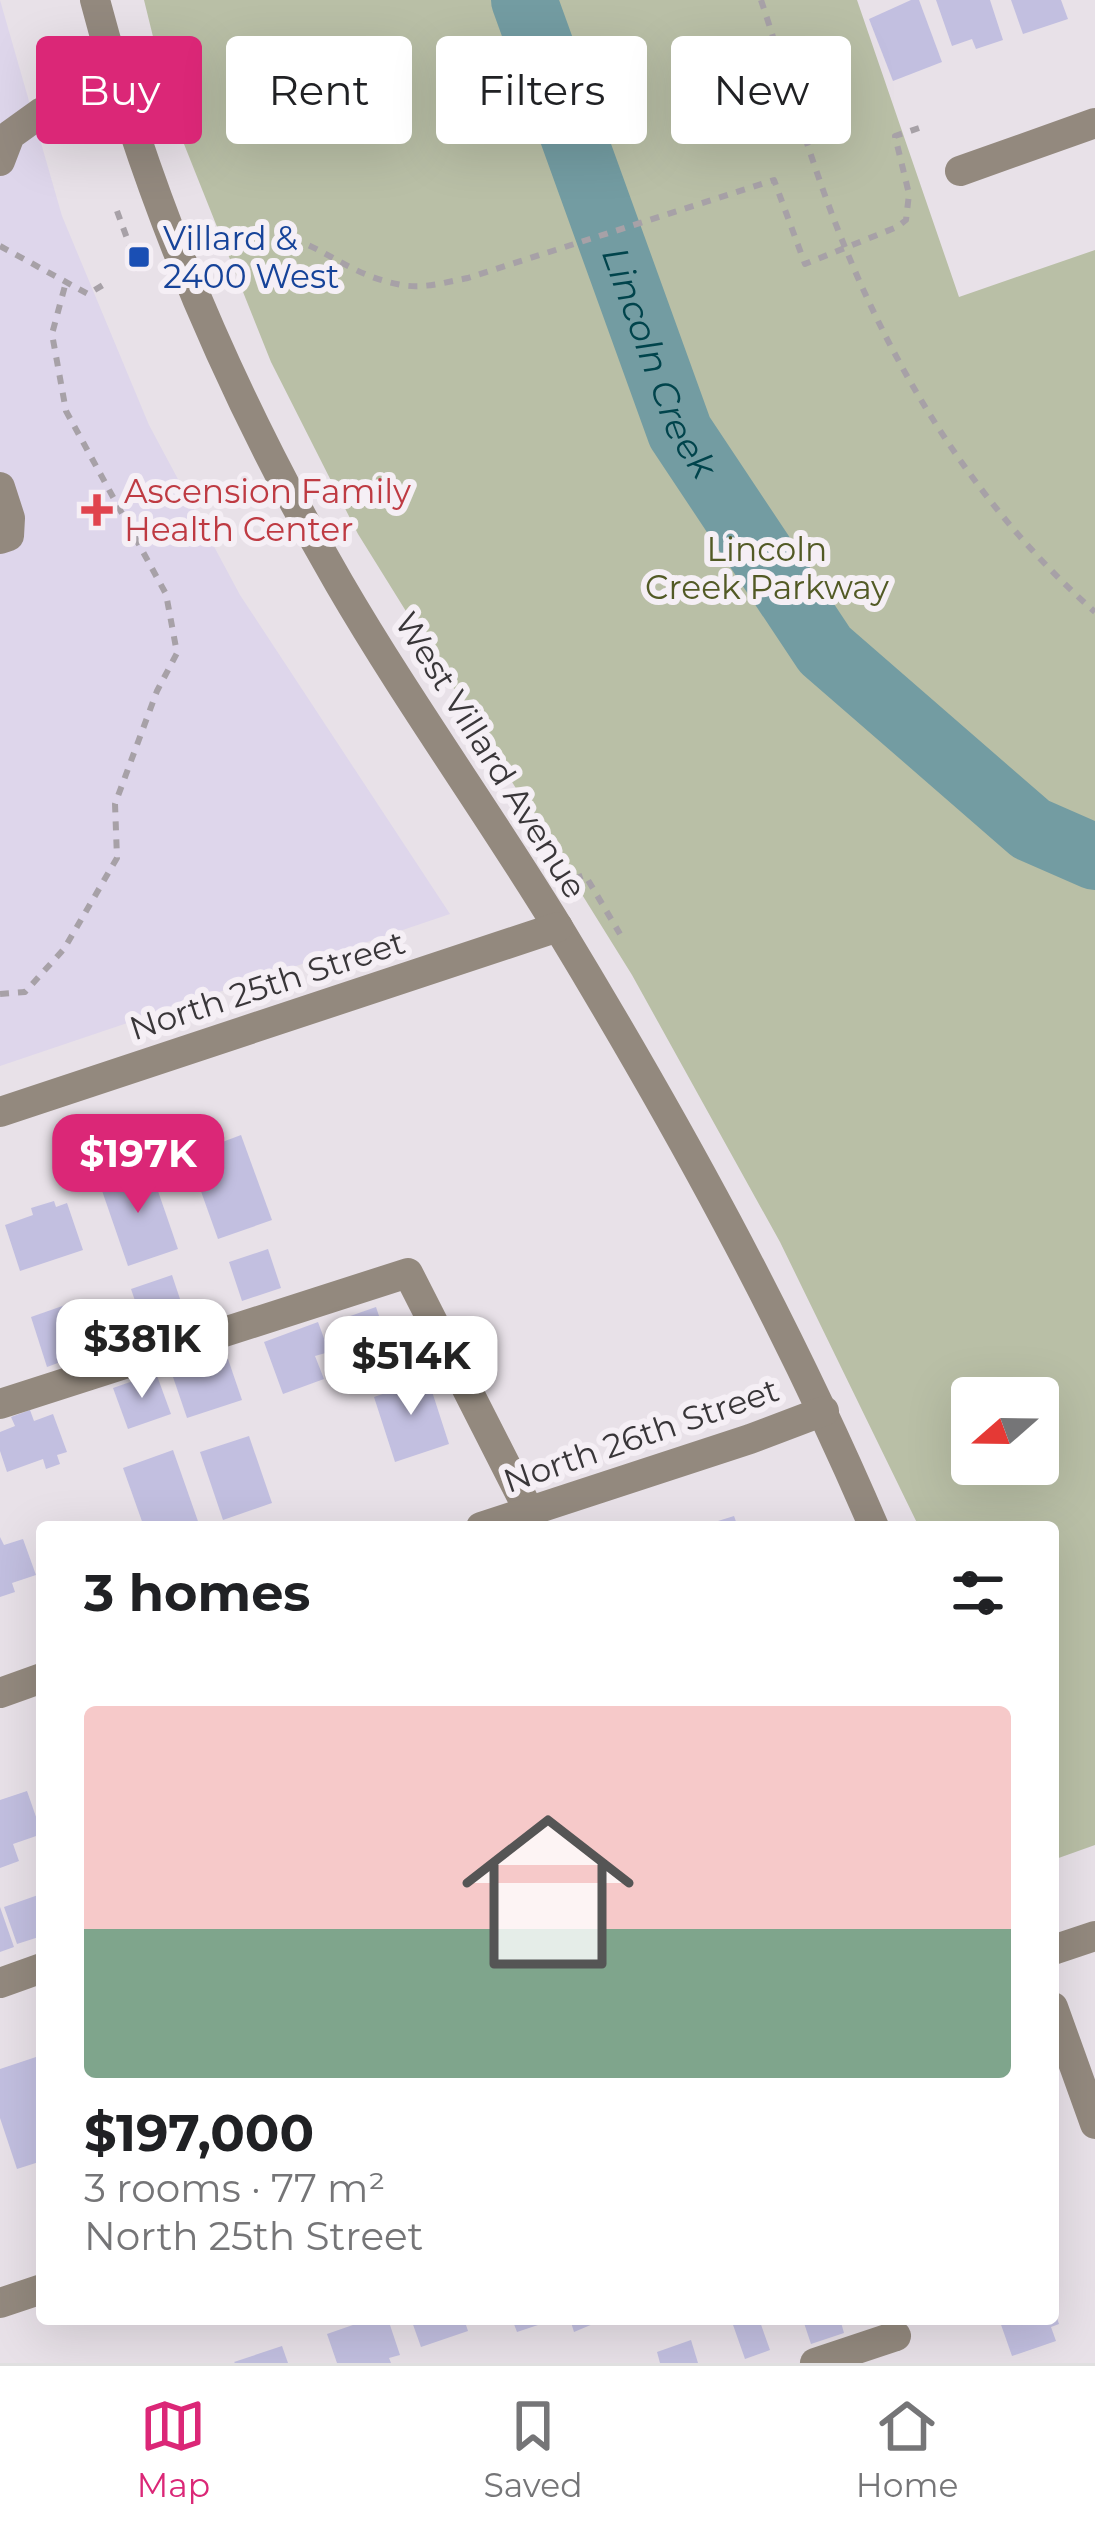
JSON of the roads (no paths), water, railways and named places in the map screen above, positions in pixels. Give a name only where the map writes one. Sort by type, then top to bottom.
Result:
[{"type":"street","name":"West Villard Avenue","points":[[95,0],[105,36]]},
{"type":"street","points":[[0,161],[10,135],[36,116]]},
{"type":"street","points":[[959,171],[1095,123]]},
{"type":"street","name":"West Villard Avenue","points":[[140,144],[230,376],[282,477],[340,584],[558,926],[744,1254],[824,1411],[871,1521]]},
{"type":"street","points":[[0,487],[10,518],[9,536],[0,539]]},
{"type":"street","name":"North 25th Street","points":[[0,1112],[558,926]]},
{"type":"street","points":[[0,1404],[408,1273],[548,1513]]},
{"type":"street","name":"North 26th Street","points":[[510,1521],[548,1513],[824,1411]]},
{"type":"street","points":[[0,1693],[36,1680]]},
{"type":"street","points":[[1059,1948],[1095,1936]]},
{"type":"street","points":[[0,1983],[36,1970]]},
{"type":"street","points":[[1059,2024],[1095,2124]]},
{"type":"street","points":[[0,2303],[36,2291]]},
{"type":"street","points":[[815,2363],[897,2339]]},
{"type":"waterway","name":"Lincoln Creek","points":[[524,0],[680,432],[825,650],[1031,829],[1095,857]]},
{"type":"place","name":"Villard & 2400 West","points":[[139,257]]},
{"type":"place","name":"Ascension Family Health Center","points":[[97,510]]},
{"type":"park label","name":"Lincoln Creek Parkway","points":[[767,568]]}]
